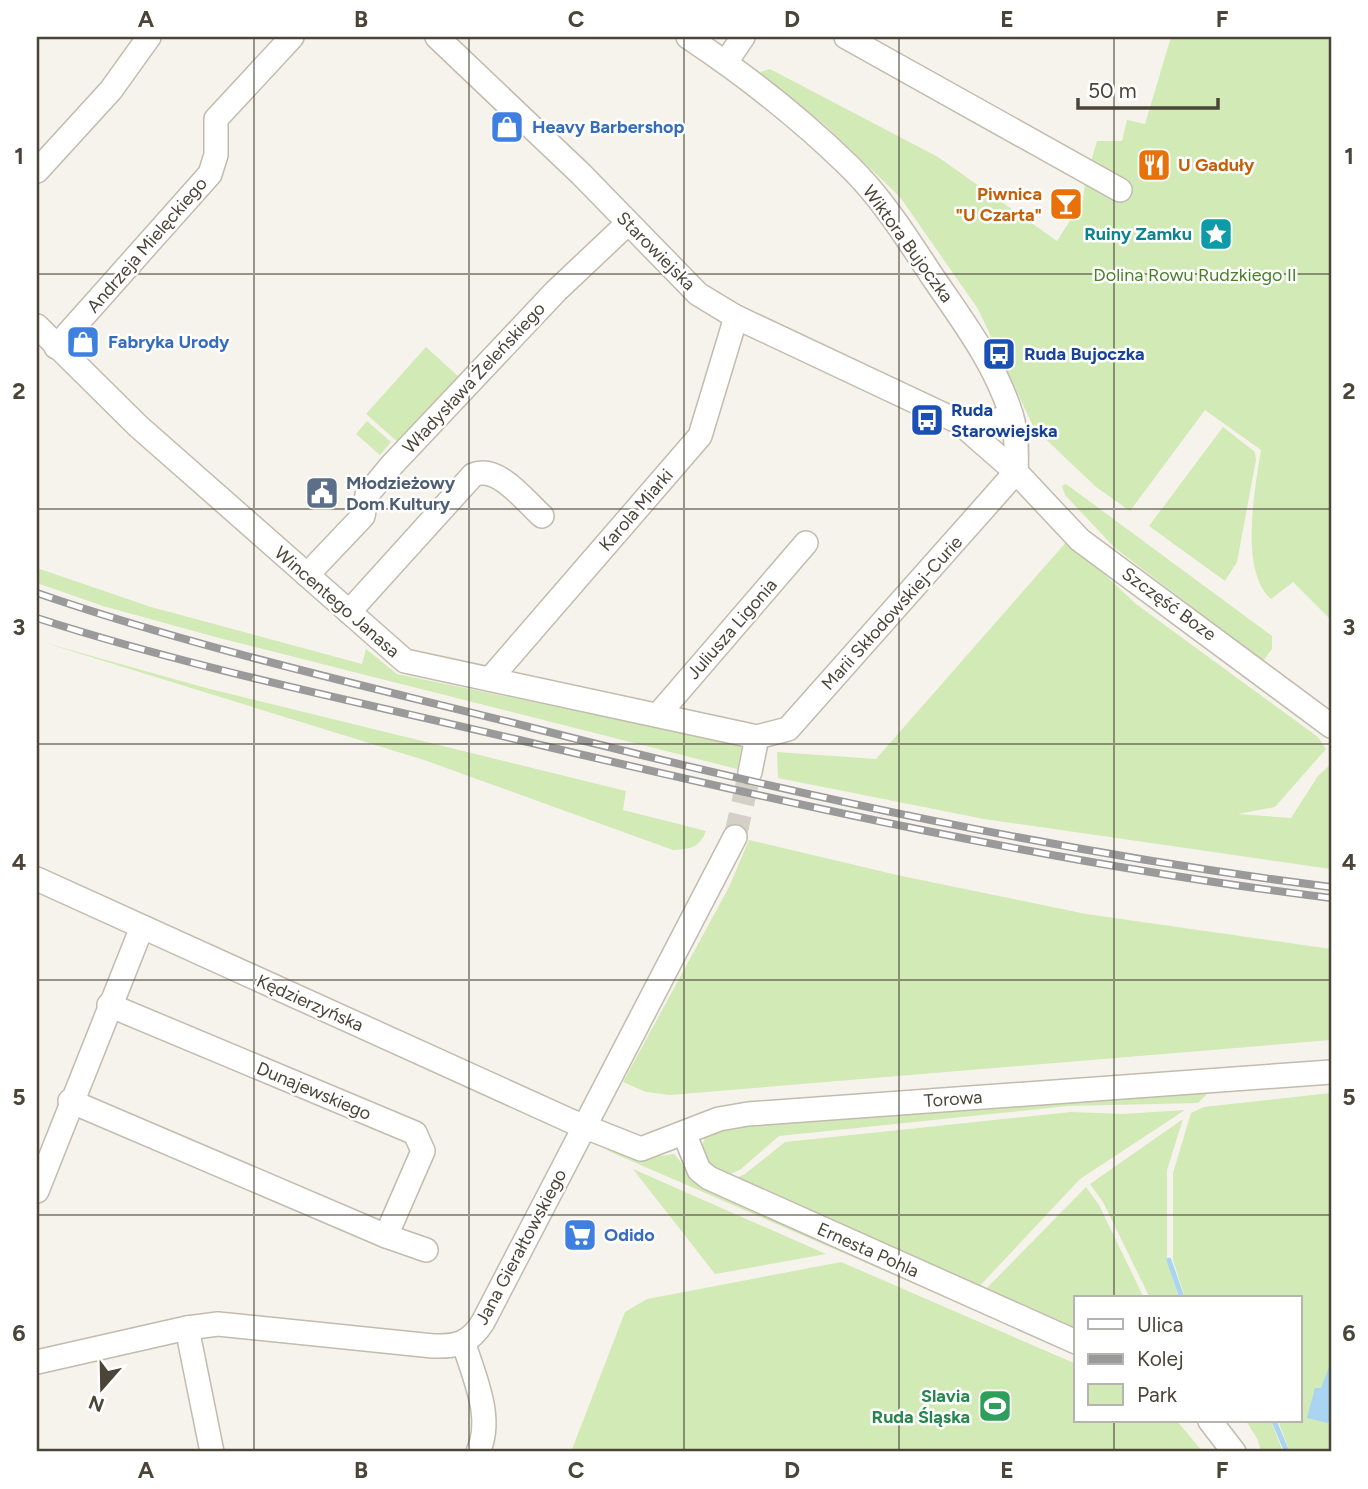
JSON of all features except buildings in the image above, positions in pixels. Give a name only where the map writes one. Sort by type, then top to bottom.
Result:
[{"type":"street","points":[[37,171],[111,90],[149,37]]},
{"type":"street","name":"Andrzeja Mielęckiego","points":[[56,347],[210,174],[216,155],[216,119],[292,37]]},
{"type":"street","name":"Starowiejska","points":[[437,37],[698,294],[736,317],[957,421],[981,426],[1011,415]]},
{"type":"street","name":"Wiktora Bujoczka","points":[[688,37],[726,62],[851,167],[889,212],[980,347],[1011,415],[1018,444],[1016,472]]},
{"type":"street","points":[[726,62],[743,37]]},
{"type":"street","points":[[846,37],[1120,190]]},
{"type":"street","name":"Władysława Żeleńskiego","points":[[307,575],[363,516],[367,495],[399,457],[547,301],[628,223]]},
{"type":"street","name":"Karola Miarki","points":[[490,679],[700,436],[736,317]]},
{"type":"street","name":"Wincentego Janasa","points":[[37,326],[138,426],[405,661],[757,737]]},
{"type":"street","name":"Starowiejska","points":[[957,421],[1016,472]]},
{"type":"street","name":"Szczęść Boze","points":[[1016,472],[1080,540],[1331,726]]},
{"type":"street","name":"Marii Skłodowskiej-Curie","points":[[757,737],[788,729],[1016,472]]},
{"type":"street","points":[[349,612],[473,475],[489,473],[500,478],[542,516]]},
{"type":"street","name":"Juliusza Ligonia","points":[[658,715],[807,543]]},
{"type":"street","points":[[750,772],[757,737]]},
{"type":"street","name":"Jana Gierałtowskiego","points":[[37,1362],[187,1328],[218,1324],[433,1346],[464,1343],[475,1335],[735,838]]},
{"type":"street","name":"Kędzierzyńska","points":[[37,879],[584,1127]]},
{"type":"street","points":[[37,1191],[70,1101],[142,927]]},
{"type":"street","name":"Dunajewskiego","points":[[109,1005],[415,1133],[423,1151],[386,1236]]},
{"type":"street","name":"Torowa","points":[[584,1127],[641,1149],[719,1119],[748,1114],[1331,1072]]},
{"type":"street","points":[[70,1101],[386,1236],[426,1250]]},
{"type":"street","name":"Ernesta Pohla","points":[[684,1133],[699,1170],[709,1178],[1074,1341]]},
{"type":"street","points":[[187,1328],[212,1452]]},
{"type":"street","points":[[464,1343],[485,1422],[484,1439],[478,1452]]},
{"type":"street","points":[[1210,1422],[1234,1452]]},
{"type":"green space","name":"Dolina Rowu Rudzkiego II","points":[[1171,37],[1331,37],[1331,620],[1293,582],[1271,599],[1261,586],[1252,550],[1252,528],[1261,450],[1205,410],[1130,511],[1096,487],[1034,428],[978,309],[900,197],[825,125],[760,72],[770,69],[938,157],[1057,241],[1083,200],[1085,182],[1097,141],[1122,141],[1127,120],[1145,124]]},
{"type":"green space","points":[[426,347],[460,378],[400,444],[366,414]]},
{"type":"green space","points":[[367,421],[391,442],[380,455],[356,434]]},
{"type":"green space","points":[[1223,427],[1255,452],[1256,460],[1237,562],[1225,581],[1149,526]]},
{"type":"green space","points":[[1066,484],[1272,636],[1272,649],[1263,661],[1115,548],[1065,495],[1062,486]]},
{"type":"green space","points":[[1068,540],[1136,604],[1318,737],[1326,749],[1275,807],[1238,814],[1291,818],[1318,776],[1331,764],[1331,869],[984,819],[778,778],[777,752],[876,759]]},
{"type":"green space","points":[[37,568],[151,607],[362,664],[366,649],[397,674],[742,745],[737,769],[219,638],[103,606],[37,583]]},
{"type":"green space","points":[[42,642],[206,688],[626,791],[623,810],[706,831],[694,846],[673,850],[424,760]]},
{"type":"green space","points":[[749,840],[897,875],[1086,914],[1331,949],[1331,1040],[670,1095],[646,1092],[623,1082],[729,887]]},
{"type":"green space","points":[[1208,1093],[1198,1103],[1068,1106],[779,1136],[741,1169],[726,1176],[710,1169],[701,1148],[706,1135],[731,1124]]},
{"type":"green space","points":[[1331,1093],[1331,1452],[1290,1452],[1278,1422],[1302,1422],[1302,1296],[1184,1296],[1173,1260],[1173,1173],[1191,1113],[1204,1107]]},
{"type":"green space","points":[[1185,1110],[1080,1179],[976,1290],[731,1180],[745,1174],[785,1142],[1071,1112],[1123,1114]]},
{"type":"green space","points":[[1183,1119],[1167,1170],[1167,1260],[1178,1296],[1149,1296],[1103,1202],[1090,1184]]},
{"type":"green space","points":[[606,1150],[644,1158],[674,1154],[691,1174],[1074,1346],[1074,1353]]},
{"type":"green space","points":[[633,1169],[826,1254],[715,1274]]},
{"type":"green space","points":[[1086,1187],[1099,1205],[1143,1296],[1074,1296],[1074,1330],[982,1293]]},
{"type":"green space","points":[[841,1262],[1074,1363],[1074,1422],[1178,1422],[1203,1452],[571,1452],[625,1312],[647,1299]]},
{"type":"green space","points":[[1247,1422],[1271,1422],[1283,1452],[1261,1452],[1258,1440]]},
{"type":"water","points":[[1331,1362],[1331,1416],[1328,1423],[1307,1418],[1315,1388],[1321,1388]]},
{"type":"waterway","points":[[1169,1260],[1181,1296]]},
{"type":"waterway","points":[[1274,1422],[1287,1452]]},
{"type":"tunnel","points":[[735,837],[750,772]]},
{"type":"railway","points":[[37,593],[160,632],[284,666],[632,753],[830,799],[1129,857],[1331,887]]},
{"type":"railway","points":[[37,618],[155,653],[274,683],[819,808],[1125,868],[1331,898]]},
{"type":"place","name":"Heavy Barbershop","points":[[507,127]]},
{"type":"place","name":"U Gaduły","points":[[1154,165]]},
{"type":"place","name":"Piwnica \"U Czarta\"","points":[[1066,204]]},
{"type":"place","name":"Ruiny Zamku","points":[[1216,234]]},
{"type":"place","name":"Fabryka Urody","points":[[83,342]]},
{"type":"place","name":"Ruda Bujoczka","points":[[999,354]]},
{"type":"place","name":"Ruda Starowiejska","points":[[927,420]]},
{"type":"place","name":"Młodzieżowy Dom Kultury","points":[[322,493]]},
{"type":"place","name":"Odido","points":[[580,1235]]},
{"type":"place","name":"Slavia Ruda Śląska","points":[[995,1406]]}]
